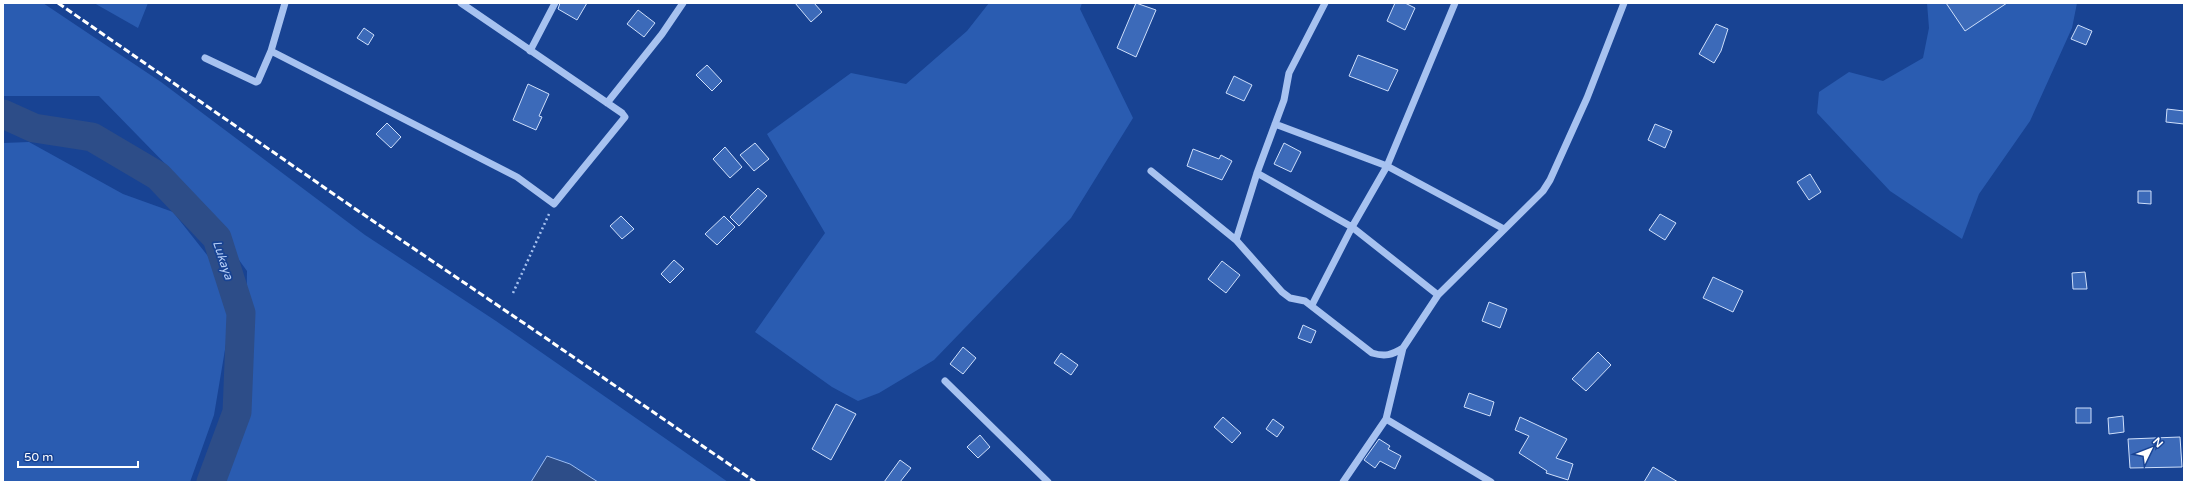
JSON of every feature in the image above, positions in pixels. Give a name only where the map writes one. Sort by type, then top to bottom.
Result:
[{"type":"street","points":[[205,58],[257,82],[271,51],[285,3]]},
{"type":"street","points":[[271,51],[517,177],[554,204],[625,117],[622,113],[461,3]]},
{"type":"street","points":[[530,51],[555,3]]},
{"type":"street","points":[[607,103],[662,34],[683,3]]},
{"type":"street","points":[[1236,240],[1257,173],[1284,100],[1289,73],[1325,3]]},
{"type":"street","points":[[1312,305],[1352,227],[1387,166],[1455,3]]},
{"type":"street","points":[[1343,482],[1386,419],[1403,348],[1438,295],[1542,191],[1550,180],[1587,98],[1624,3]]},
{"type":"street","points":[[1275,124],[1387,166],[1504,229]]},
{"type":"street","points":[[1151,171],[1236,240],[1282,292],[1290,298],[1305,301],[1312,305],[1372,353],[1380,356],[1390,356],[1403,348]]},
{"type":"street","points":[[1257,173],[1352,227],[1438,295]]},
{"type":"street","points":[[945,381],[1048,482]]},
{"type":"street","points":[[1386,419],[1490,482]]},
{"type":"path","points":[[513,293],[554,204]]},
{"type":"shaded area","points":[[3,3],[43,3],[161,82],[365,235],[496,321],[728,482],[223,482],[245,419],[247,271],[181,180],[99,96],[3,96]]},
{"type":"shaded area","points":[[94,3],[148,3],[138,28]]},
{"type":"shaded area","points":[[989,3],[1082,3],[1080,9],[1133,118],[1071,218],[934,360],[879,393],[858,401],[832,387],[755,332],[825,233],[767,134],[851,73],[906,84],[967,31]]},
{"type":"shaded area","points":[[1927,3],[2077,3],[2072,28],[2030,121],[1979,194],[1962,239],[1890,191],[1817,113],[1819,92],[1849,72],[1883,81],[1923,58],[1929,28]]},
{"type":"shaded area","points":[[29,142],[123,194],[173,212],[215,265],[232,308],[214,415],[190,482],[3,482],[3,143]]},
{"type":"shaded area","points":[[547,456],[570,464],[598,482],[531,482]]},
{"type":"building","points":[[560,3],[587,3],[577,20],[558,9]]},
{"type":"building","points":[[795,3],[814,3],[822,12],[811,22]]},
{"type":"building","points":[[1136,3],[1156,10],[1136,57],[1117,48]]},
{"type":"building","points":[[1395,3],[1405,3],[1415,8],[1405,30],[1387,21]]},
{"type":"building","points":[[1946,3],[2007,3],[1965,31]]},
{"type":"building","points":[[638,10],[655,23],[644,37],[627,24]]},
{"type":"building","points":[[1716,24],[1728,29],[1721,51],[1714,63],[1699,54]]},
{"type":"building","points":[[2078,25],[2092,31],[2086,45],[2071,39]]},
{"type":"building","points":[[364,28],[374,35],[368,45],[357,38]]},
{"type":"building","points":[[1358,55],[1398,70],[1388,91],[1349,76]]},
{"type":"building","points":[[707,65],[722,81],[712,91],[696,75]]},
{"type":"building","points":[[1234,76],[1252,85],[1244,101],[1226,93]]},
{"type":"building","points":[[528,84],[549,94],[539,116],[542,117],[536,130],[513,120]]},
{"type":"building","points":[[2167,109],[2184,111],[2184,124],[2166,122]]},
{"type":"building","points":[[387,123],[401,137],[391,148],[376,134]]},
{"type":"building","points":[[1655,124],[1672,131],[1665,148],[1648,140]]},
{"type":"building","points":[[755,143],[769,159],[754,171],[740,155]]},
{"type":"building","points":[[1284,143],[1301,152],[1291,172],[1274,164]]},
{"type":"building","points":[[725,147],[742,167],[730,178],[713,159]]},
{"type":"building","points":[[1193,149],[1219,159],[1221,155],[1232,161],[1222,180],[1187,166]]},
{"type":"building","points":[[1810,174],[1821,192],[1809,200],[1797,182]]},
{"type":"building","points":[[758,188],[767,196],[739,226],[730,217]]},
{"type":"building","points":[[2138,191],[2151,191],[2151,204],[2138,203]]},
{"type":"building","points":[[1660,214],[1676,223],[1665,240],[1649,230]]},
{"type":"building","points":[[621,216],[634,229],[622,239],[610,226]]},
{"type":"building","points":[[724,216],[735,227],[717,245],[705,234]]},
{"type":"building","points":[[674,260],[684,269],[670,283],[661,274]]},
{"type":"building","points":[[1222,261],[1240,275],[1226,293],[1208,279]]},
{"type":"building","points":[[2085,272],[2087,289],[2073,289],[2072,273]]},
{"type":"building","points":[[1713,277],[1743,291],[1733,312],[1703,298]]},
{"type":"building","points":[[1489,302],[1507,309],[1500,328],[1482,321]]},
{"type":"building","points":[[1303,325],[1316,331],[1311,343],[1298,338]]},
{"type":"building","points":[[963,347],[976,358],[963,374],[950,364]]},
{"type":"building","points":[[1598,352],[1611,365],[1586,391],[1572,379]]},
{"type":"building","points":[[1061,353],[1078,365],[1071,375],[1054,363]]},
{"type":"building","points":[[1469,393],[1494,402],[1490,416],[1464,407]]},
{"type":"building","points":[[836,404],[856,414],[831,460],[812,449]]},
{"type":"building","points":[[2076,408],[2091,408],[2091,423],[2076,423]]},
{"type":"building","points":[[2123,416],[2124,432],[2109,434],[2108,418]]},
{"type":"building","points":[[1223,417],[1241,433],[1232,443],[1214,427]]},
{"type":"building","points":[[1520,417],[1567,439],[1556,458],[1573,464],[1568,480],[1546,473],[1547,471],[1519,453],[1529,436],[1515,430]]},
{"type":"building","points":[[1273,419],[1284,427],[1277,437],[1266,429]]},
{"type":"building","points":[[980,435],[990,447],[978,458],[967,447]]},
{"type":"building","points":[[2180,437],[2182,467],[2130,468],[2128,439]]},
{"type":"building","points":[[1379,439],[1390,446],[1388,449],[1401,456],[1395,469],[1380,461],[1375,468],[1364,460]]},
{"type":"building","points":[[900,460],[911,468],[900,482],[884,482]]},
{"type":"building","points":[[1653,467],[1678,482],[1644,482]]},
{"type":"waterway","name":"Lukaya","points":[[3,114],[34,128],[92,137],[158,176],[217,238],[241,313],[237,412],[211,482]]},
{"type":"railway","points":[[58,3],[351,206],[755,482]]}]
